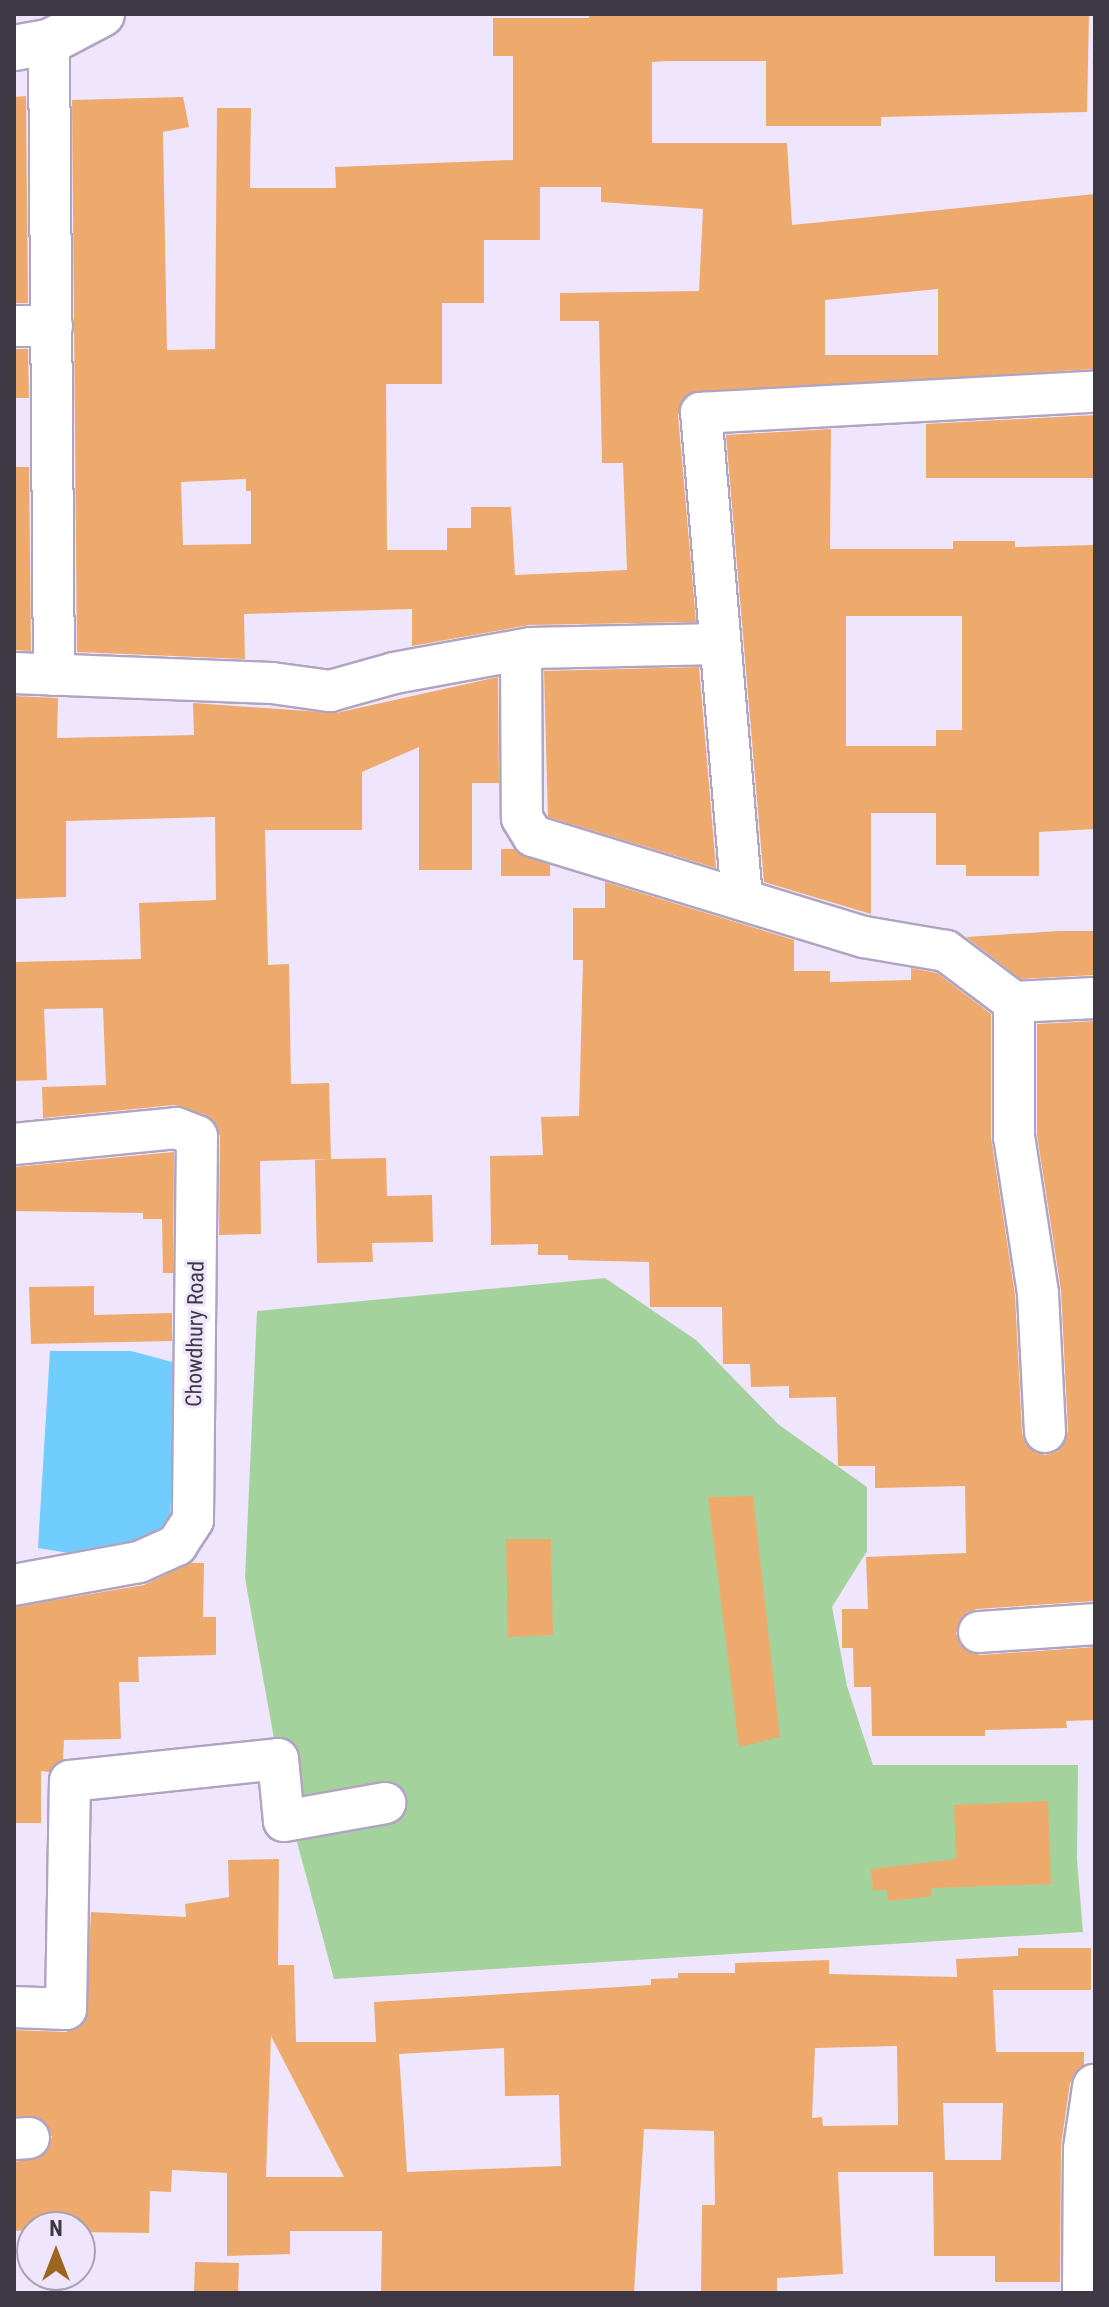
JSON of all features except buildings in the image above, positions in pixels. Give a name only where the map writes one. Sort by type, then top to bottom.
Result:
[{"type":"street","points":[[54,675],[33,326],[31,45],[102,14]]},
{"type":"street","points":[[742,899],[701,413],[1095,392]]},
{"type":"street","points":[[14,673],[272,683],[330,691],[394,673],[521,650],[720,644]]},
{"type":"street","points":[[521,650],[522,818],[533,836],[864,937],[946,951],[1014,1002],[1095,998]]},
{"type":"street","points":[[1014,1002],[1014,1137],[1038,1293],[1045,1432]]},
{"type":"street","name":"Chowdhury Road","points":[[14,1144],[176,1128],[197,1136],[193,1520],[177,1545],[139,1562],[14,1585]]},
{"type":"street","points":[[979,1632],[1095,1624]]},
{"type":"street","points":[[14,2007],[66,2009],[70,1781],[278,1759],[284,1821],[385,1803]]},
{"type":"street","points":[[1085,2293],[1086,2149],[1095,2087]]},
{"type":"green space","points":[[605,1278],[696,1340],[779,1425],[867,1487],[867,1551],[832,1607],[847,1686],[873,1765],[1078,1765],[1077,1859],[1083,1932],[334,1979],[284,1794],[245,1578],[257,1311]]},
{"type":"water","points":[[50,1351],[131,1351],[176,1363],[170,1526],[132,1549],[69,1553],[38,1548]]}]
